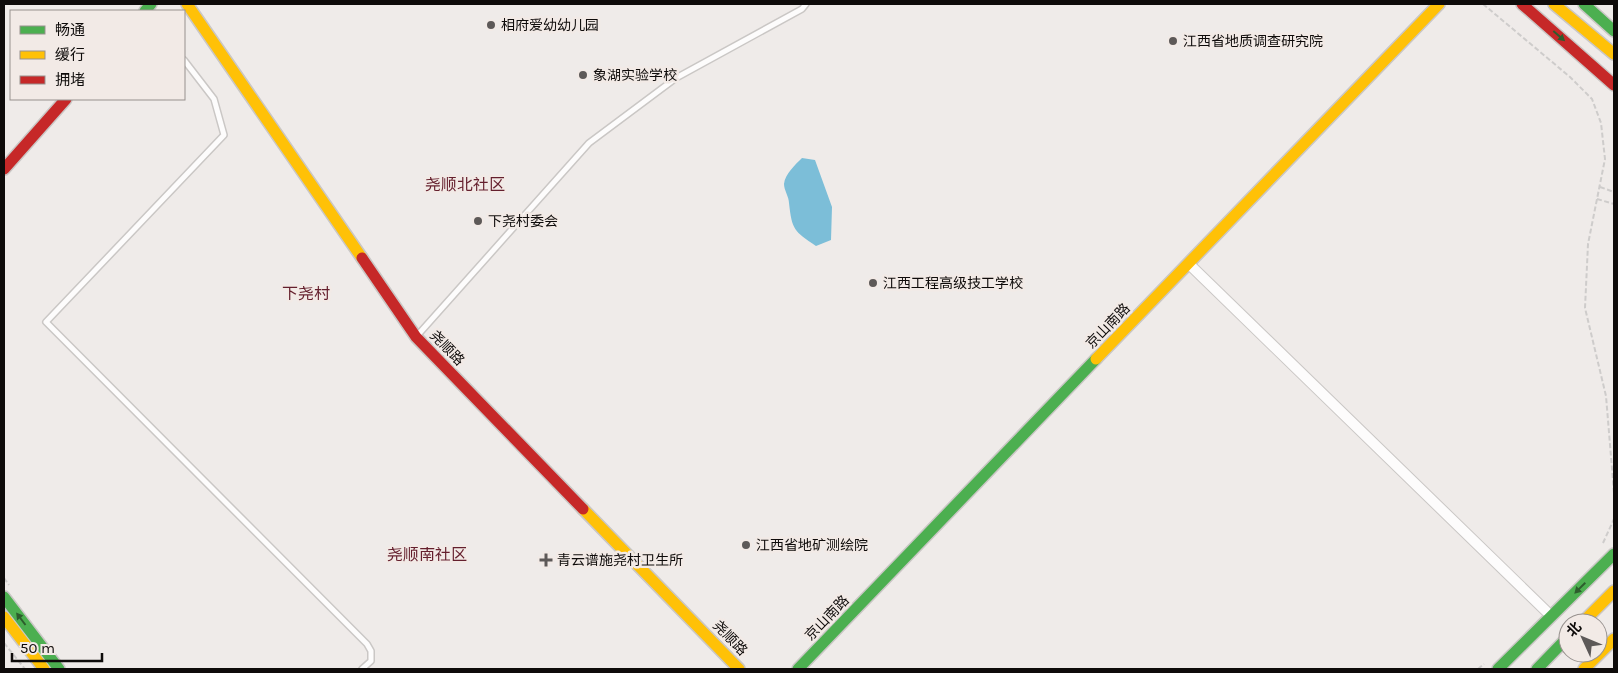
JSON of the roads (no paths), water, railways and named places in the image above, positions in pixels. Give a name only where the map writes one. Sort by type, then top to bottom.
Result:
[{"type":"main road","name":"尧顺路","points":[[187,4],[416,337],[739,669]]},
{"type":"main road","name":"京山南路","points":[[798,669],[1439,4]]},
{"type":"main road","points":[[1522,4],[1614,85]]},
{"type":"main road","points":[[1554,4],[1614,54]]},
{"type":"main road","points":[[1584,4],[1614,31]]},
{"type":"main road","points":[[1582,56],[1614,94]]},
{"type":"main road","points":[[4,169],[65,100]]},
{"type":"main road","points":[[1602,566],[1614,548]]},
{"type":"main road","points":[[1498,669],[1614,554]]},
{"type":"main road","points":[[1592,613],[1614,590]]},
{"type":"main road","points":[[4,597],[59,669]]},
{"type":"main road","points":[[4,617],[44,669]]},
{"type":"main road","points":[[1584,669],[1614,639]]},
{"type":"main road","points":[[1537,669],[1558,647]]},
{"type":"street","points":[[1189,264],[1546,611]]},
{"type":"lane","points":[[416,337],[589,144],[676,78],[802,9],[806,4]]},
{"type":"lane","points":[[185,61],[214,99],[224,135],[46,322],[367,644],[371,651],[370,661],[362,669]]},
{"type":"water","points":[[802,158],[815,160],[832,207],[831,240],[816,246],[795,229],[784,186],[788,173]]},
{"type":"place","name":"相府爱幼幼儿园","points":[[491,25]]},
{"type":"place","name":"江西省地质调查研究院","points":[[1173,41]]},
{"type":"place","name":"象湖实验学校","points":[[583,75]]},
{"type":"place","name":"下尧村委会","points":[[478,221]]},
{"type":"place","name":"江西工程高级技工学校","points":[[873,283]]},
{"type":"place","name":"江西省地矿测绘院","points":[[746,545]]},
{"type":"place","name":"青云谱施尧村卫生所","points":[[546,560]]},
{"type":"district","name":"尧顺北社区","points":[[465,184]]},
{"type":"district","name":"下尧村","points":[[306,293]]},
{"type":"district","name":"尧顺南社区","points":[[427,554]]}]
